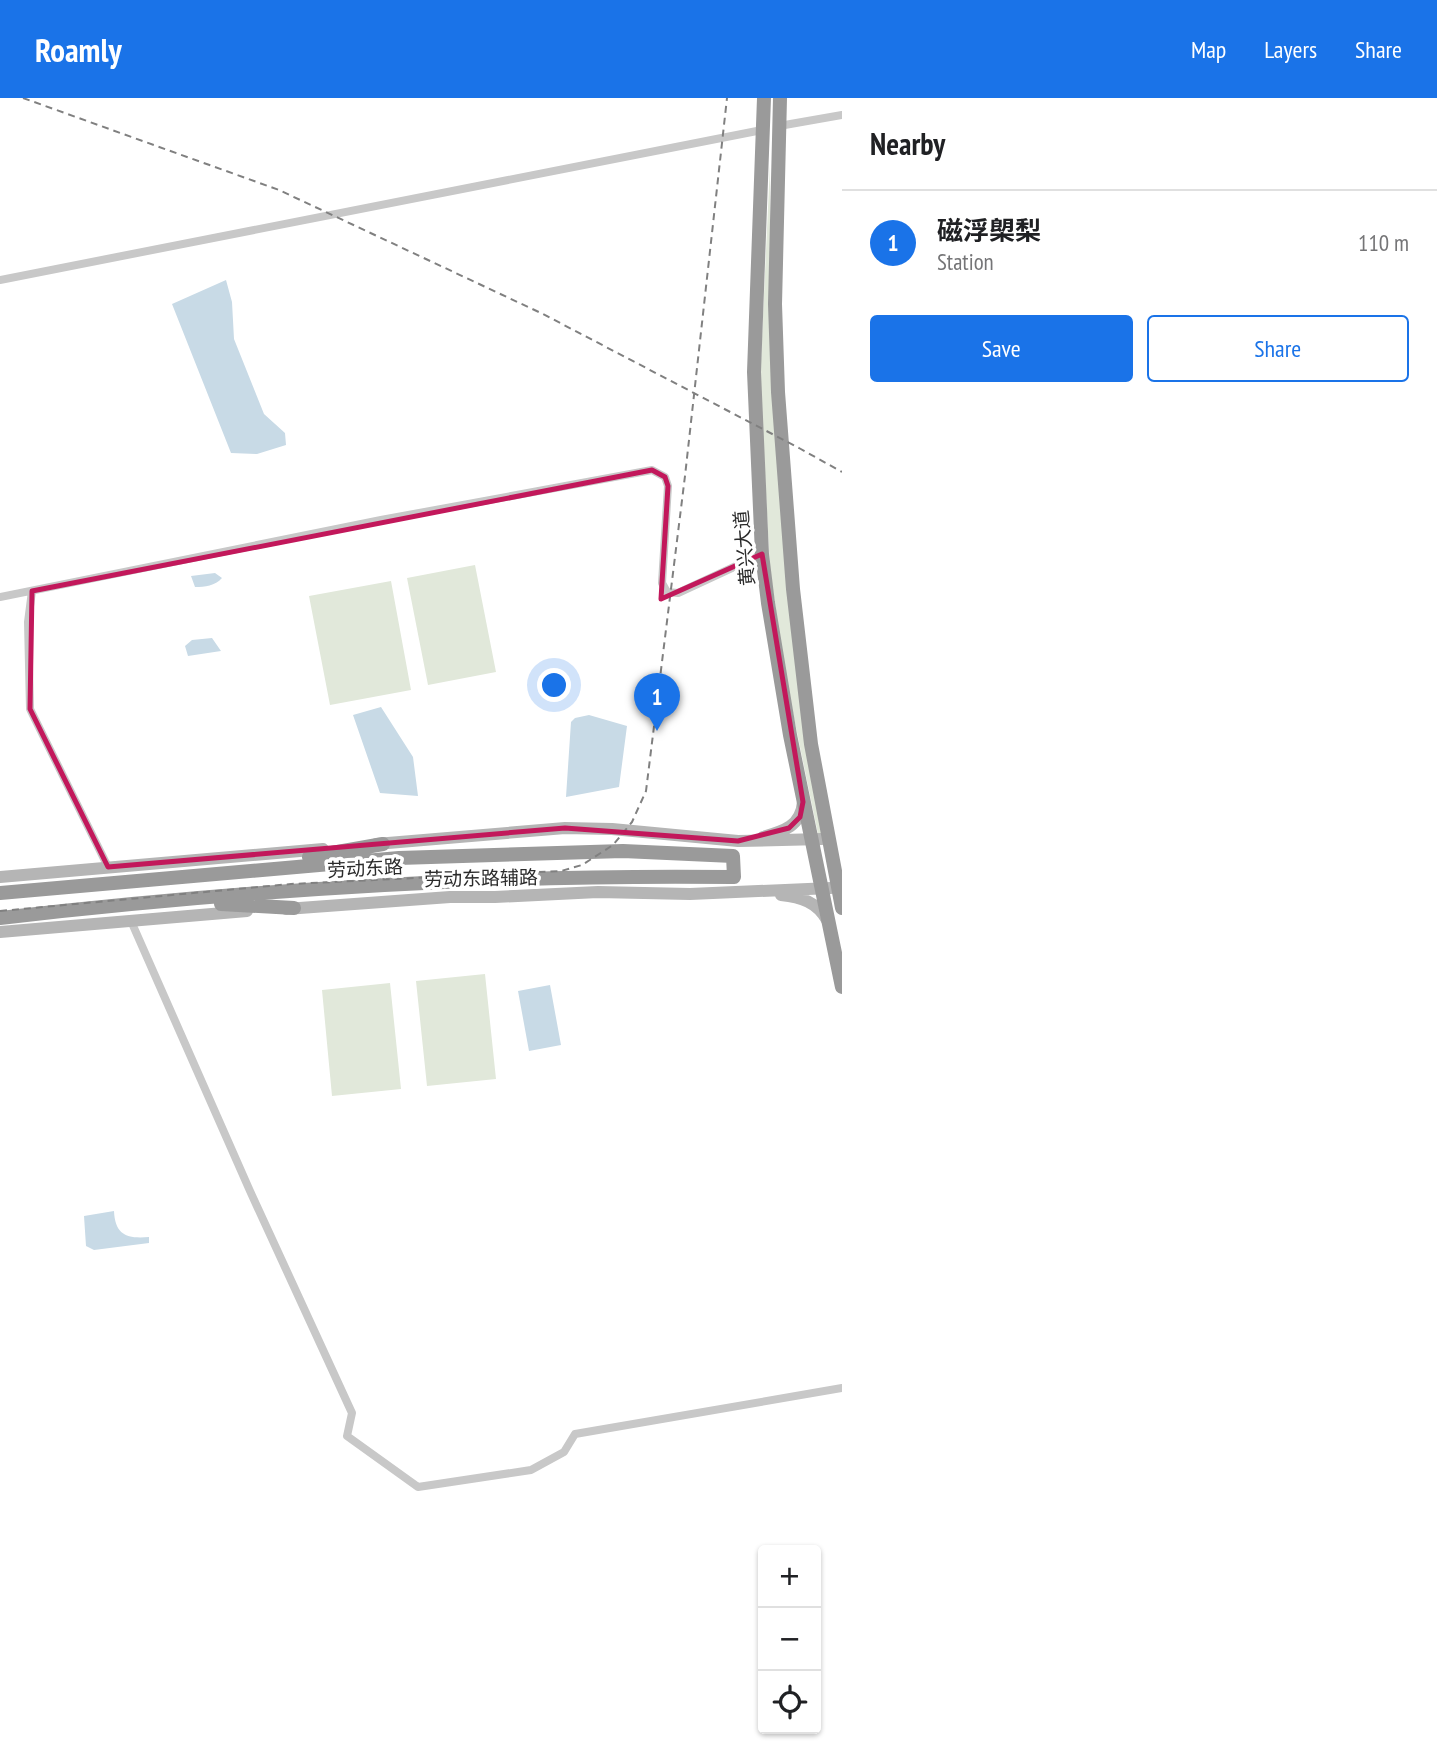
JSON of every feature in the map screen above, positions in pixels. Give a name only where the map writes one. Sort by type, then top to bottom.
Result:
[{"type":"highway","name":"黄兴大道","points":[[764,98],[754,372],[762,554],[776,654],[803,802],[842,987]]},
{"type":"highway","points":[[780,98],[775,304],[778,392],[799,650],[811,744],[842,908]]},
{"type":"highway","points":[[174,877],[383,844]]},
{"type":"highway","name":"劳动东路","points":[[0,893],[453,855],[623,851],[733,856],[734,877],[591,877],[394,885],[107,906],[0,918]]},
{"type":"highway","points":[[107,906],[218,904],[294,908]]},
{"type":"main road","points":[[738,841],[757,839],[789,828],[800,817],[803,802]]},
{"type":"main road","points":[[0,877],[565,828],[612,829],[738,841],[829,839]]},
{"type":"main road","name":"劳动东路辅路","points":[[0,932],[450,897],[598,892],[714,893],[838,887]]},
{"type":"main road","points":[[714,893],[789,896],[804,900],[820,909],[830,926]]},
{"type":"street","points":[[779,126],[842,115]]},
{"type":"street","points":[[0,279],[762,130]]},
{"type":"street","points":[[0,597],[381,520],[652,470],[662,473],[668,486],[662,583],[667,593],[678,593],[762,554]]},
{"type":"street","points":[[32,591],[28,622],[30,709],[108,867]]},
{"type":"street","points":[[131,920],[250,1191],[352,1413],[347,1436],[418,1486],[531,1470],[564,1452],[575,1433],[842,1388]]},
{"type":"highlighted area","points":[[652,470],[665,477],[668,486],[661,599],[762,554],[803,802],[800,817],[789,828],[738,841],[565,828],[108,867],[30,709],[32,591]]},
{"type":"shaded area","points":[[770,164],[771,331],[822,839],[819,839],[785,674],[770,569],[760,381]]},
{"type":"shaded area","points":[[475,565],[496,672],[428,685],[407,578]]},
{"type":"shaded area","points":[[391,581],[411,690],[330,705],[309,596]]},
{"type":"shaded area","points":[[485,974],[496,1079],[427,1086],[416,981]]},
{"type":"shaded area","points":[[390,983],[401,1089],[332,1096],[322,990]]},
{"type":"water","points":[[226,280],[232,302],[234,339],[264,414],[285,433],[286,445],[257,454],[231,453],[172,304]]},
{"type":"water","points":[[215,573],[222,578],[219,581],[210,586],[195,587],[191,576]]},
{"type":"water","points":[[212,638],[221,651],[188,656],[185,646],[192,640]]},
{"type":"water","points":[[381,707],[413,757],[418,796],[380,793],[353,715]]},
{"type":"water","points":[[589,715],[627,726],[619,787],[566,797],[571,722],[575,718]]},
{"type":"water","points":[[550,985],[561,1045],[529,1051],[518,991]]},
{"type":"water","points":[[114,1211],[117,1225],[124,1234],[149,1237],[149,1243],[94,1250],[86,1246],[84,1216]]},
{"type":"railway","points":[[23,98],[279,190],[543,314],[842,472]]},
{"type":"railway","points":[[0,911],[291,884],[561,871],[582,865],[613,845],[632,822],[646,791],[685,476],[727,98]]},
{"type":"place","name":"磁浮㮾梨","points":[[657,731]]}]
